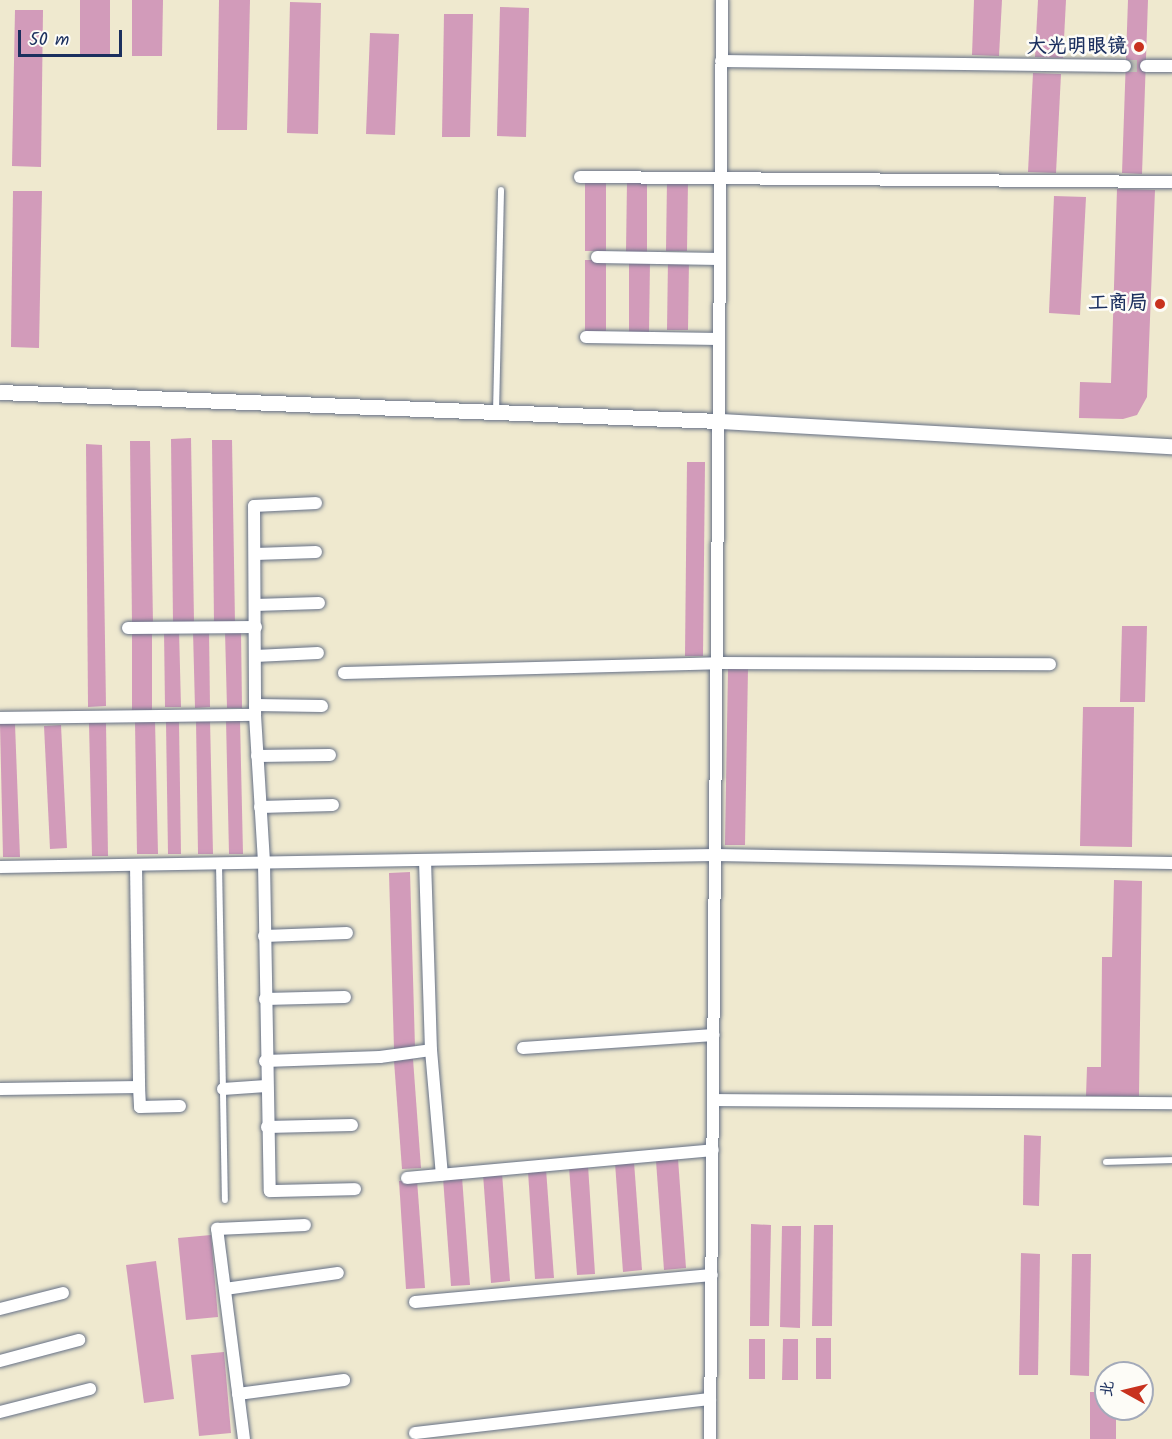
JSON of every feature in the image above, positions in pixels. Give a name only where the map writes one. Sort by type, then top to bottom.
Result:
[{"type":"street","points":[[710,1439],[722,0]]},
{"type":"street","points":[[721,61],[1125,66]]},
{"type":"street","points":[[1146,66],[1172,66]]},
{"type":"street","points":[[580,177],[1172,182]]},
{"type":"street","points":[[597,257],[720,259]]},
{"type":"street","points":[[586,337],[719,339]]},
{"type":"street","points":[[0,392],[719,422],[1172,446]]},
{"type":"street","points":[[315,503],[254,506],[255,710],[264,863],[265,1061],[270,1191],[355,1189]]},
{"type":"street","points":[[255,554],[316,552]]},
{"type":"street","points":[[255,605],[319,603]]},
{"type":"street","points":[[128,628],[256,627]]},
{"type":"street","points":[[255,656],[318,653]]},
{"type":"street","points":[[344,673],[718,663],[1050,664]]},
{"type":"street","points":[[0,718],[322,706]]},
{"type":"street","points":[[257,756],[330,755]]},
{"type":"street","points":[[260,807],[333,805]]},
{"type":"street","points":[[0,867],[715,855],[1172,864]]},
{"type":"street","points":[[425,860],[431,1050],[442,1175]]},
{"type":"street","points":[[136,865],[140,1107],[180,1106]]},
{"type":"street","points":[[264,936],[346,933]]},
{"type":"street","points":[[265,999],[345,997]]},
{"type":"street","points":[[523,1048],[714,1035]]},
{"type":"street","points":[[265,1061],[380,1058],[431,1050]]},
{"type":"street","points":[[223,1089],[266,1086]]},
{"type":"street","points":[[0,1089],[139,1087]]},
{"type":"street","points":[[713,1100],[1172,1103]]},
{"type":"street","points":[[267,1127],[352,1125]]},
{"type":"street","points":[[407,1178],[713,1150]]},
{"type":"street","points":[[244,1439],[216,1229],[305,1225]]},
{"type":"street","points":[[225,1289],[338,1273]]},
{"type":"street","points":[[415,1302],[712,1275]]},
{"type":"street","points":[[0,1309],[63,1293]]},
{"type":"street","points":[[0,1360],[79,1340]]},
{"type":"street","points":[[238,1394],[344,1380]]},
{"type":"street","points":[[0,1412],[90,1389]]},
{"type":"street","points":[[415,1433],[710,1399]]},
{"type":"lane","points":[[496,412],[501,190]]},
{"type":"lane","points":[[219,863],[225,1200]]},
{"type":"lane","points":[[1106,1162],[1172,1160]]},
{"type":"building","points":[[80,0],[110,0],[110,56],[80,56]]},
{"type":"building","points":[[132,0],[163,0],[162,56],[132,56]]},
{"type":"building","points":[[219,0],[250,0],[247,130],[217,130]]},
{"type":"building","points":[[974,0],[1002,0],[999,56],[972,55]]},
{"type":"building","points":[[1038,0],[1066,0],[1063,58],[1035,57]]},
{"type":"building","points":[[1128,0],[1148,0],[1142,174],[1122,173]]},
{"type":"building","points":[[290,2],[321,3],[318,134],[287,133]]},
{"type":"building","points":[[500,7],[529,8],[526,137],[497,136]]},
{"type":"building","points":[[15,10],[43,10],[41,167],[12,166]]},
{"type":"building","points":[[444,14],[473,14],[470,137],[442,137]]},
{"type":"building","points":[[370,33],[399,34],[395,135],[366,134]]},
{"type":"building","points":[[1033,73],[1061,74],[1056,173],[1028,172]]},
{"type":"building","points":[[585,180],[606,180],[606,251],[585,251]]},
{"type":"building","points":[[667,180],[688,180],[687,251],[666,251]]},
{"type":"building","points":[[627,181],[647,181],[647,252],[626,252]]},
{"type":"building","points":[[1117,189],[1155,190],[1147,397],[1137,415],[1123,419],[1079,418],[1080,382],[1111,383]]},
{"type":"building","points":[[13,191],[42,191],[39,348],[11,347]]},
{"type":"building","points":[[1054,196],[1086,197],[1080,315],[1049,313]]},
{"type":"building","points":[[668,259],[689,259],[688,330],[667,330]]},
{"type":"building","points":[[585,260],[606,260],[606,331],[585,331]]},
{"type":"building","points":[[629,261],[650,261],[649,332],[629,332]]},
{"type":"building","points":[[191,438],[194,622],[173,622],[171,439]]},
{"type":"building","points":[[212,440],[232,440],[235,623],[214,623]]},
{"type":"building","points":[[130,441],[150,441],[153,624],[132,624]]},
{"type":"building","points":[[86,444],[102,445],[106,706],[88,707]]},
{"type":"building","points":[[687,462],[705,462],[703,656],[685,656]]},
{"type":"building","points":[[1122,626],[1147,626],[1145,702],[1120,702]]},
{"type":"building","points":[[164,630],[179,630],[181,707],[165,707]]},
{"type":"building","points":[[209,630],[210,707],[195,708],[193,631]]},
{"type":"building","points":[[225,631],[241,631],[242,708],[227,708]]},
{"type":"building","points":[[132,632],[152,632],[152,710],[132,710]]},
{"type":"building","points":[[728,668],[748,668],[745,845],[725,845]]},
{"type":"building","points":[[1083,707],[1134,707],[1132,847],[1080,846]]},
{"type":"building","points":[[155,720],[158,854],[137,854],[135,721]]},
{"type":"building","points":[[196,720],[210,720],[213,854],[198,854]]},
{"type":"building","points":[[226,720],[240,720],[243,854],[229,854]]},
{"type":"building","points":[[166,722],[179,722],[181,854],[168,854]]},
{"type":"building","points":[[89,723],[106,723],[108,856],[92,856]]},
{"type":"building","points":[[0,724],[15,724],[20,857],[3,857]]},
{"type":"building","points":[[61,725],[67,848],[50,849],[44,726]]},
{"type":"building","points":[[410,872],[415,1048],[394,1049],[389,873]]},
{"type":"building","points":[[1114,880],[1142,881],[1139,1096],[1086,1096],[1087,1067],[1101,1067],[1102,957],[1112,957]]},
{"type":"building","points":[[413,1059],[421,1168],[402,1169],[394,1061]]},
{"type":"building","points":[[1024,1135],[1041,1136],[1039,1206],[1023,1205]]},
{"type":"building","points":[[678,1159],[686,1268],[664,1270],[656,1161]]},
{"type":"building","points":[[634,1162],[642,1270],[623,1272],[615,1163]]},
{"type":"building","points":[[588,1165],[595,1274],[577,1275],[569,1167]]},
{"type":"building","points":[[546,1169],[554,1278],[535,1279],[528,1171]]},
{"type":"building","points":[[502,1173],[510,1281],[491,1283],[483,1174]]},
{"type":"building","points":[[462,1177],[470,1285],[451,1286],[443,1178]]},
{"type":"building","points":[[417,1180],[425,1288],[406,1289],[399,1181]]},
{"type":"building","points":[[751,1224],[771,1225],[769,1326],[750,1326]]},
{"type":"building","points":[[814,1225],[833,1225],[832,1326],[812,1326]]},
{"type":"building","points":[[782,1226],[801,1226],[800,1328],[780,1327]]},
{"type":"building","points":[[211,1235],[218,1317],[186,1320],[178,1238]]},
{"type":"building","points":[[1021,1253],[1040,1254],[1038,1375],[1019,1375]]},
{"type":"building","points":[[1072,1254],[1091,1254],[1089,1376],[1070,1375]]},
{"type":"building","points":[[156,1261],[174,1399],[144,1403],[126,1265]]},
{"type":"building","points":[[816,1338],[831,1338],[831,1379],[816,1379]]},
{"type":"building","points":[[749,1339],[765,1339],[765,1379],[749,1379]]},
{"type":"building","points":[[783,1339],[798,1339],[798,1380],[782,1380]]},
{"type":"building","points":[[224,1352],[231,1433],[199,1436],[191,1355]]},
{"type":"building","points":[[1090,1392],[1094,1392],[1094,1421],[1116,1421],[1116,1439],[1090,1439]]},
{"type":"tunnel","points":[[1125,66],[1146,66]]},
{"type":"place","name":"大光明眼镜","points":[[1139,47]]},
{"type":"place","name":"工商局","points":[[1160,304]]}]
